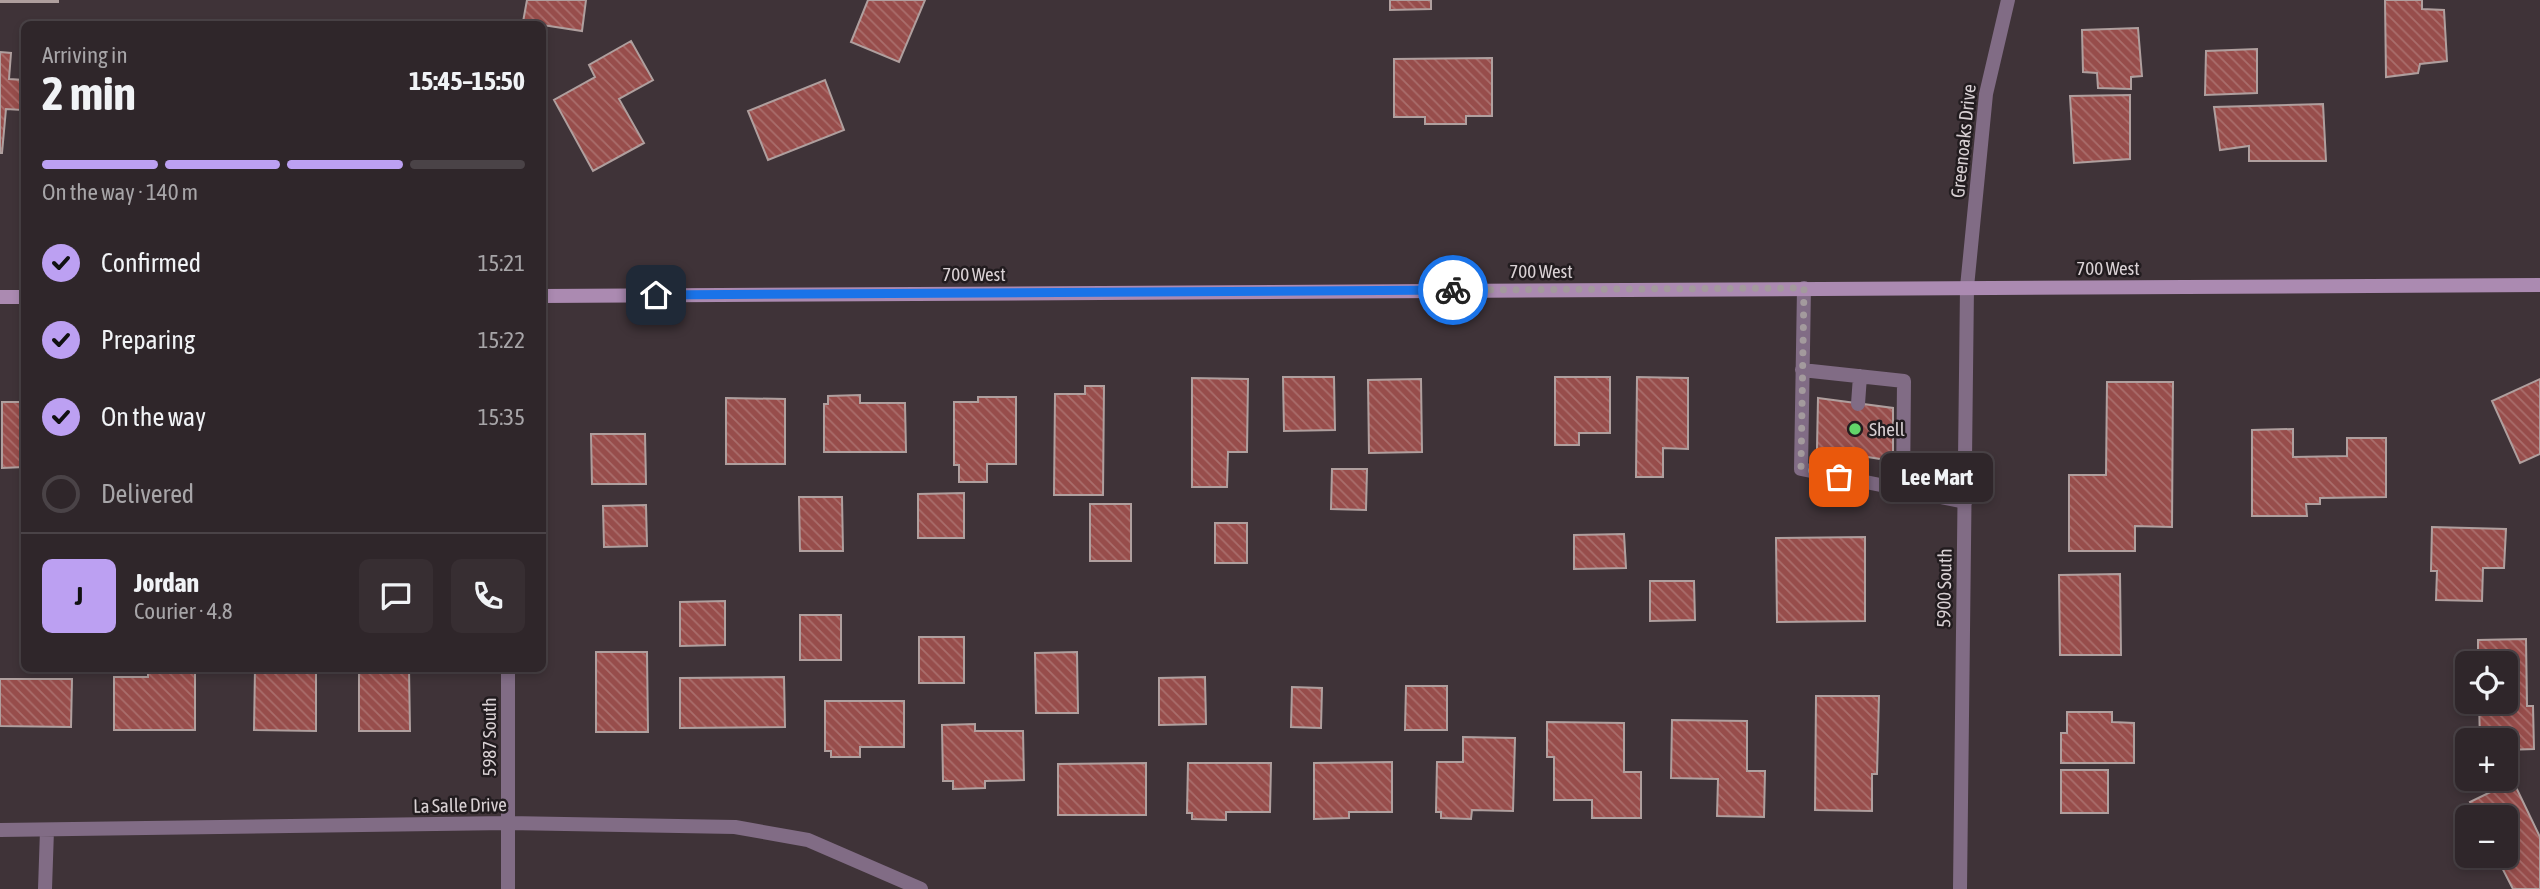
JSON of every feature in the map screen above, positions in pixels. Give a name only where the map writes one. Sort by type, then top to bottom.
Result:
[{"type":"main road","name":"700 West","points":[[546,296],[2540,285]]},
{"type":"main road","points":[[0,297],[21,296]]},
{"type":"street","name":"Greenoaks Drive","points":[[1966,287],[1986,94],[2008,0]]},
{"type":"street","name":"5900 South","points":[[1960,889],[1966,287]]},
{"type":"street","points":[[1804,288],[1801,468],[1965,502]]},
{"type":"street","points":[[1802,370],[1904,381],[1903,491]]},
{"type":"street","points":[[1858,404],[1860,376]]},
{"type":"street","points":[[1859,456],[1859,481]]},
{"type":"street","name":"5987 South","points":[[508,672],[508,889]]},
{"type":"street","name":"La Salle Drive","points":[[0,830],[508,823],[697,825],[772,832],[808,841],[921,889]]},
{"type":"street","points":[[45,889],[47,830]]},
{"type":"building","points":[[58,0],[58,2],[0,2]]},
{"type":"building","points":[[527,0],[586,0],[582,31],[546,26],[546,21],[523,21]]},
{"type":"building","points":[[868,0],[925,0],[899,62],[851,42]]},
{"type":"building","points":[[1390,0],[1431,0],[1431,9],[1390,10]]},
{"type":"building","points":[[2385,0],[2422,0],[2422,9],[2444,10],[2447,61],[2420,64],[2418,73],[2386,77]]},
{"type":"building","points":[[2138,28],[2142,76],[2131,77],[2131,89],[2098,88],[2097,73],[2083,72],[2082,30]]},
{"type":"building","points":[[631,41],[653,80],[619,99],[644,143],[593,171],[554,100],[595,77],[589,65]]},
{"type":"building","points":[[2257,49],[2257,93],[2205,95],[2206,51]]},
{"type":"building","points":[[0,52],[11,53],[9,79],[21,80],[21,110],[6,109],[0,153]]},
{"type":"building","points":[[1492,58],[1492,116],[1466,116],[1466,124],[1425,124],[1425,117],[1394,117],[1394,59]]},
{"type":"building","points":[[825,80],[844,130],[768,160],[748,111]]},
{"type":"building","points":[[2130,95],[2130,159],[2074,163],[2070,96]]},
{"type":"building","points":[[2323,104],[2326,161],[2249,161],[2249,146],[2220,150],[2214,107]]},
{"type":"building","points":[[1283,377],[1334,377],[1335,430],[1284,431]]},
{"type":"building","points":[[1555,377],[1610,377],[1610,433],[1579,433],[1579,445],[1555,445]]},
{"type":"building","points":[[1637,377],[1688,378],[1688,449],[1663,448],[1663,477],[1636,477]]},
{"type":"building","points":[[1192,378],[1248,379],[1247,452],[1228,452],[1227,487],[1192,487]]},
{"type":"building","points":[[1421,379],[1422,452],[1369,453],[1368,380]]},
{"type":"building","points":[[2540,379],[2540,454],[2520,463],[2492,401]]},
{"type":"building","points":[[2107,382],[2173,382],[2172,527],[2135,526],[2135,551],[2069,551],[2069,475],[2106,475]]},
{"type":"building","points":[[1085,386],[1104,386],[1103,495],[1054,495],[1055,394],[1085,394]]},
{"type":"building","points":[[860,395],[860,403],[905,403],[906,452],[824,452],[824,404],[828,404],[828,396]]},
{"type":"building","points":[[978,397],[1016,397],[1016,464],[987,464],[987,482],[959,482],[959,465],[954,465],[954,402],[978,402]]},
{"type":"building","points":[[726,398],[785,399],[785,464],[726,464]]},
{"type":"building","name":"Shell","points":[[1818,398],[1893,408],[1893,461],[1817,449]]},
{"type":"building","points":[[2,402],[21,402],[21,467],[2,468]]},
{"type":"building","points":[[2293,429],[2293,457],[2347,456],[2347,438],[2386,438],[2386,497],[2320,498],[2320,504],[2306,504],[2307,516],[2252,516],[2252,430]]},
{"type":"building","points":[[591,434],[645,434],[646,484],[592,484]]},
{"type":"building","points":[[1332,469],[1367,469],[1366,510],[1331,509]]},
{"type":"building","points":[[964,493],[964,538],[918,538],[918,494]]},
{"type":"building","points":[[799,497],[842,497],[843,551],[800,551]]},
{"type":"building","points":[[1090,504],[1131,504],[1131,561],[1090,561]]},
{"type":"building","points":[[646,505],[647,546],[604,547],[603,506]]},
{"type":"building","points":[[1215,523],[1247,523],[1247,563],[1215,563]]},
{"type":"building","points":[[2432,527],[2506,529],[2504,568],[2483,568],[2482,601],[2436,600],[2437,571],[2431,571]]},
{"type":"building","points":[[1624,534],[1626,568],[1574,569],[1574,535]]},
{"type":"building","points":[[1865,537],[1865,621],[1777,622],[1776,538]]},
{"type":"building","points":[[2120,574],[2121,655],[2060,655],[2059,575]]},
{"type":"building","points":[[1650,581],[1694,581],[1695,620],[1650,621]]},
{"type":"building","points":[[725,601],[725,645],[680,646],[680,602]]},
{"type":"building","points":[[800,615],[841,615],[841,660],[800,660]]},
{"type":"building","points":[[919,637],[964,637],[964,683],[919,683]]},
{"type":"building","points":[[2526,639],[2527,706],[2533,706],[2534,749],[2518,750],[2518,728],[2480,728],[2479,714],[2518,714],[2518,651],[2478,651],[2478,640]]},
{"type":"building","points":[[596,652],[647,652],[648,732],[596,732]]},
{"type":"building","points":[[1077,652],[1078,713],[1036,713],[1035,653]]},
{"type":"building","points":[[148,672],[195,672],[195,730],[114,730],[114,677],[148,677]]},
{"type":"building","points":[[255,672],[316,672],[316,731],[254,730]]},
{"type":"building","points":[[359,672],[409,672],[410,731],[359,731]]},
{"type":"building","points":[[784,677],[785,727],[680,728],[680,678]]},
{"type":"building","points":[[1205,677],[1206,724],[1159,725],[1159,678]]},
{"type":"building","points":[[0,679],[72,679],[71,727],[0,726]]},
{"type":"building","points":[[1406,686],[1447,686],[1447,730],[1405,730]]},
{"type":"building","points":[[1292,687],[1322,688],[1321,728],[1291,727]]},
{"type":"building","points":[[1816,696],[1879,696],[1877,774],[1872,774],[1872,811],[1815,810]]},
{"type":"building","points":[[825,701],[904,701],[904,747],[860,747],[860,757],[831,757],[831,751],[825,751]]},
{"type":"building","points":[[2067,712],[2112,712],[2112,722],[2134,723],[2134,763],[2061,763],[2061,733],[2067,733]]},
{"type":"building","points":[[1672,720],[1747,721],[1747,771],[1765,771],[1764,817],[1717,816],[1718,779],[1671,778]]},
{"type":"building","points":[[1547,722],[1624,723],[1624,772],[1641,772],[1641,818],[1592,818],[1592,800],[1554,800],[1554,757],[1547,757]]},
{"type":"building","points":[[975,724],[975,731],[1023,731],[1024,780],[985,781],[985,788],[953,789],[953,781],[943,781],[942,725]]},
{"type":"building","points":[[1463,737],[1515,738],[1513,811],[1472,810],[1471,819],[1441,818],[1441,812],[1436,812],[1437,762],[1463,762]]},
{"type":"building","points":[[1392,762],[1392,812],[1349,812],[1349,818],[1314,819],[1314,763]]},
{"type":"building","points":[[1146,763],[1146,815],[1058,815],[1058,764]]},
{"type":"building","points":[[1188,763],[1271,763],[1270,812],[1226,812],[1226,820],[1192,819],[1192,813],[1187,813]]},
{"type":"building","points":[[2061,770],[2108,770],[2108,813],[2061,813]]},
{"type":"building","points":[[2493,791],[2518,791],[2540,837],[2540,889],[2513,889],[2502,868],[2518,868],[2518,805],[2472,805],[2470,802]]},
{"type":"way so far","points":[[1453,290],[1804,288],[1801,468],[1839,477]]},
{"type":"place","name":"Shell","points":[[1855,429]]},
{"type":"place","name":"Lee Mart","points":[[1839,477]]},
{"type":"route","points":[[656,295],[1453,290]]}]
